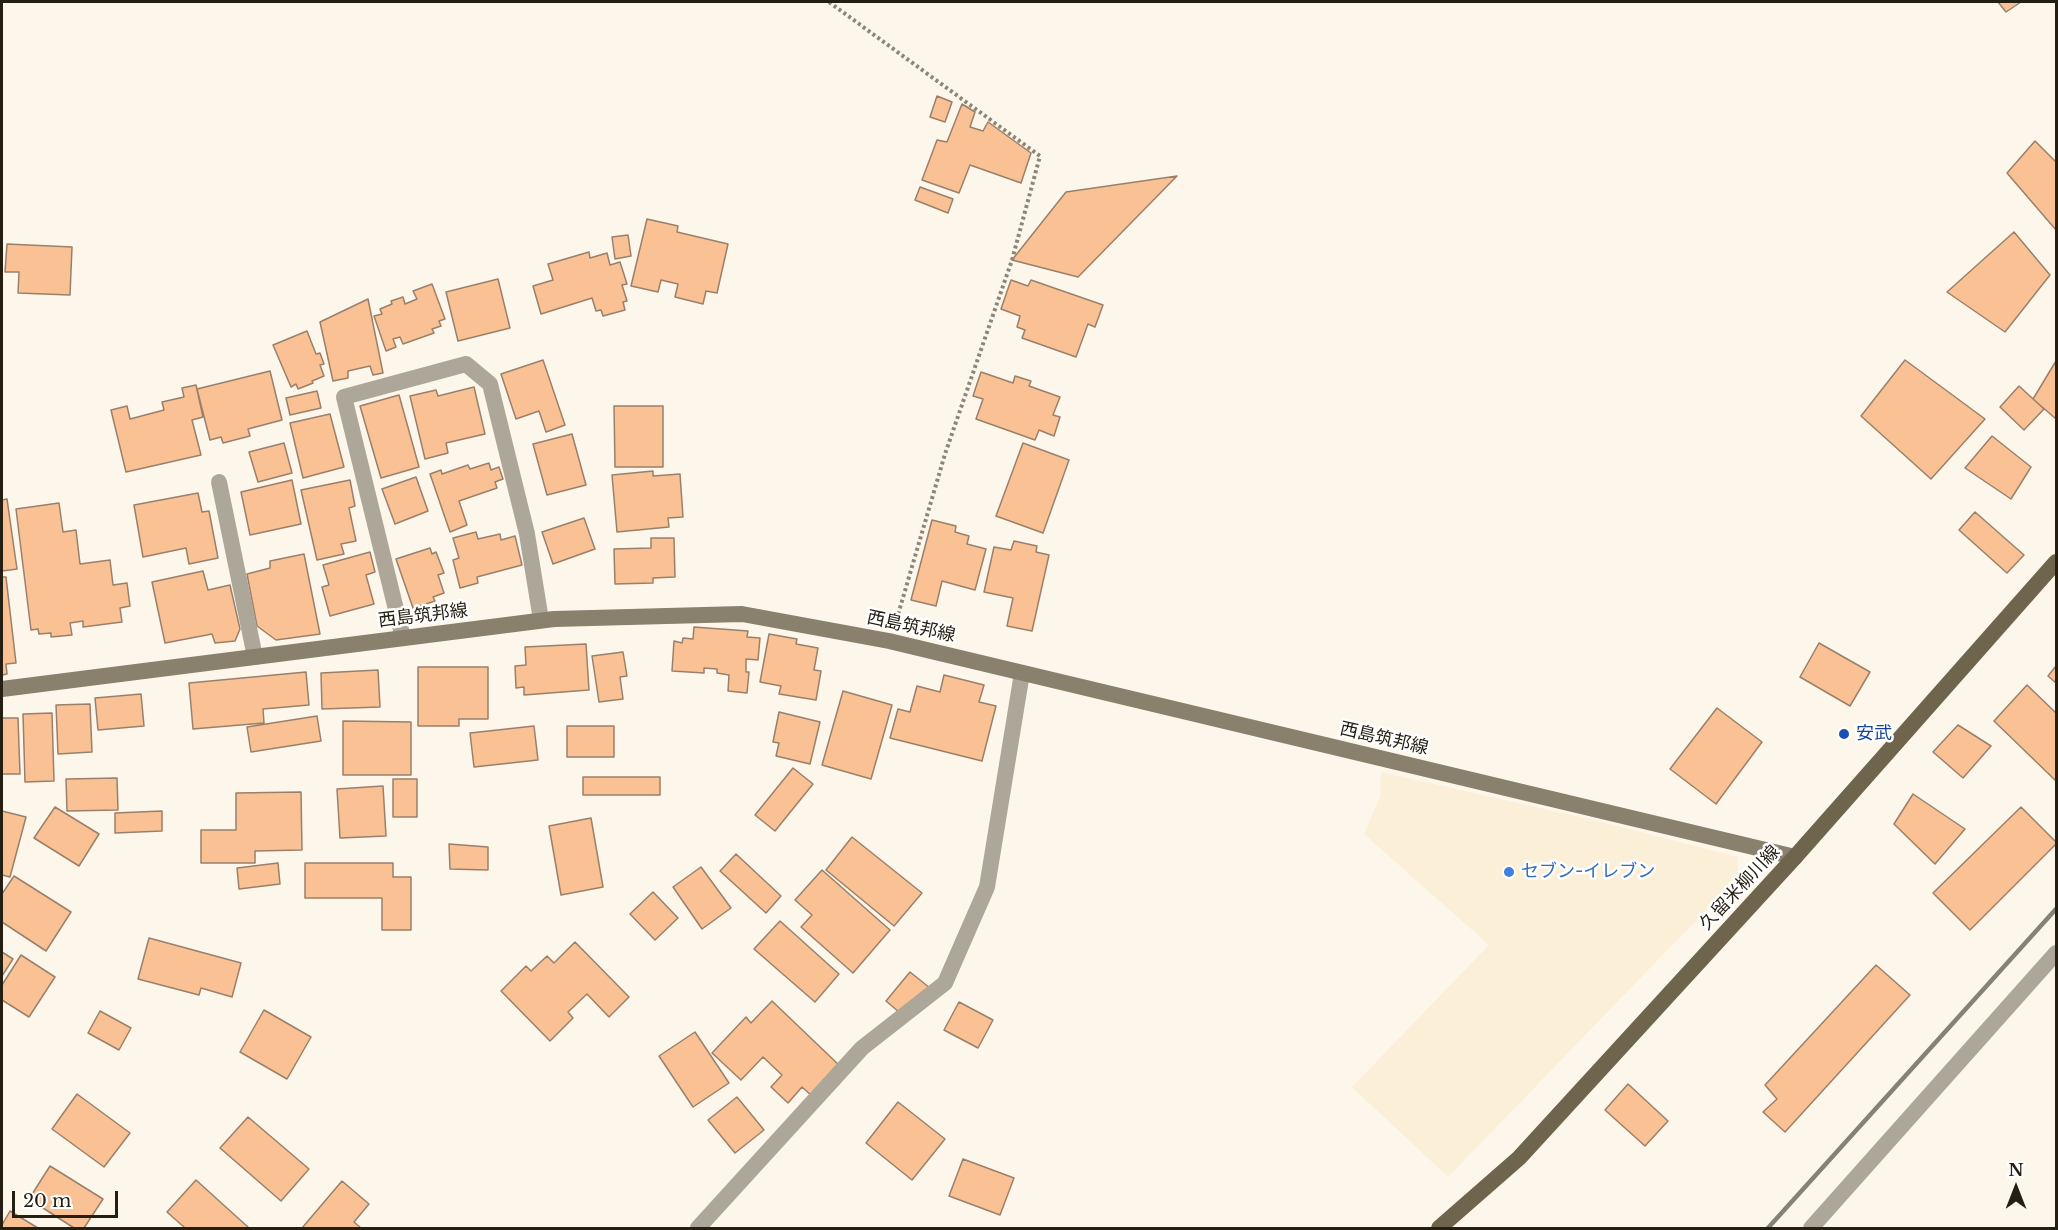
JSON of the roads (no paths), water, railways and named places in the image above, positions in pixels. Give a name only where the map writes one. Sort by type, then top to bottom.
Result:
[{"type":"main road","name":"久留米柳川線","points":[[1439,1228],[1519,1158],[1795,857],[2056,562]]},
{"type":"main road","name":"西島筑邦線","points":[[2,689],[541,620],[742,614],[890,642],[1795,857]]},
{"type":"street","points":[[403,638],[344,397],[466,364],[490,384],[527,534],[541,620]]},
{"type":"street","points":[[219,482],[255,657]]},
{"type":"street","points":[[698,1228],[862,1048],[945,983],[987,887],[1022,673]]},
{"type":"street","points":[[1811,1228],[2056,953]]},
{"type":"railway","points":[[1768,1228],[2056,909]]},
{"type":"place","name":"安武","points":[[1844,734]]},
{"type":"place","name":"セブン-イレブン","points":[[1509,872]]}]
